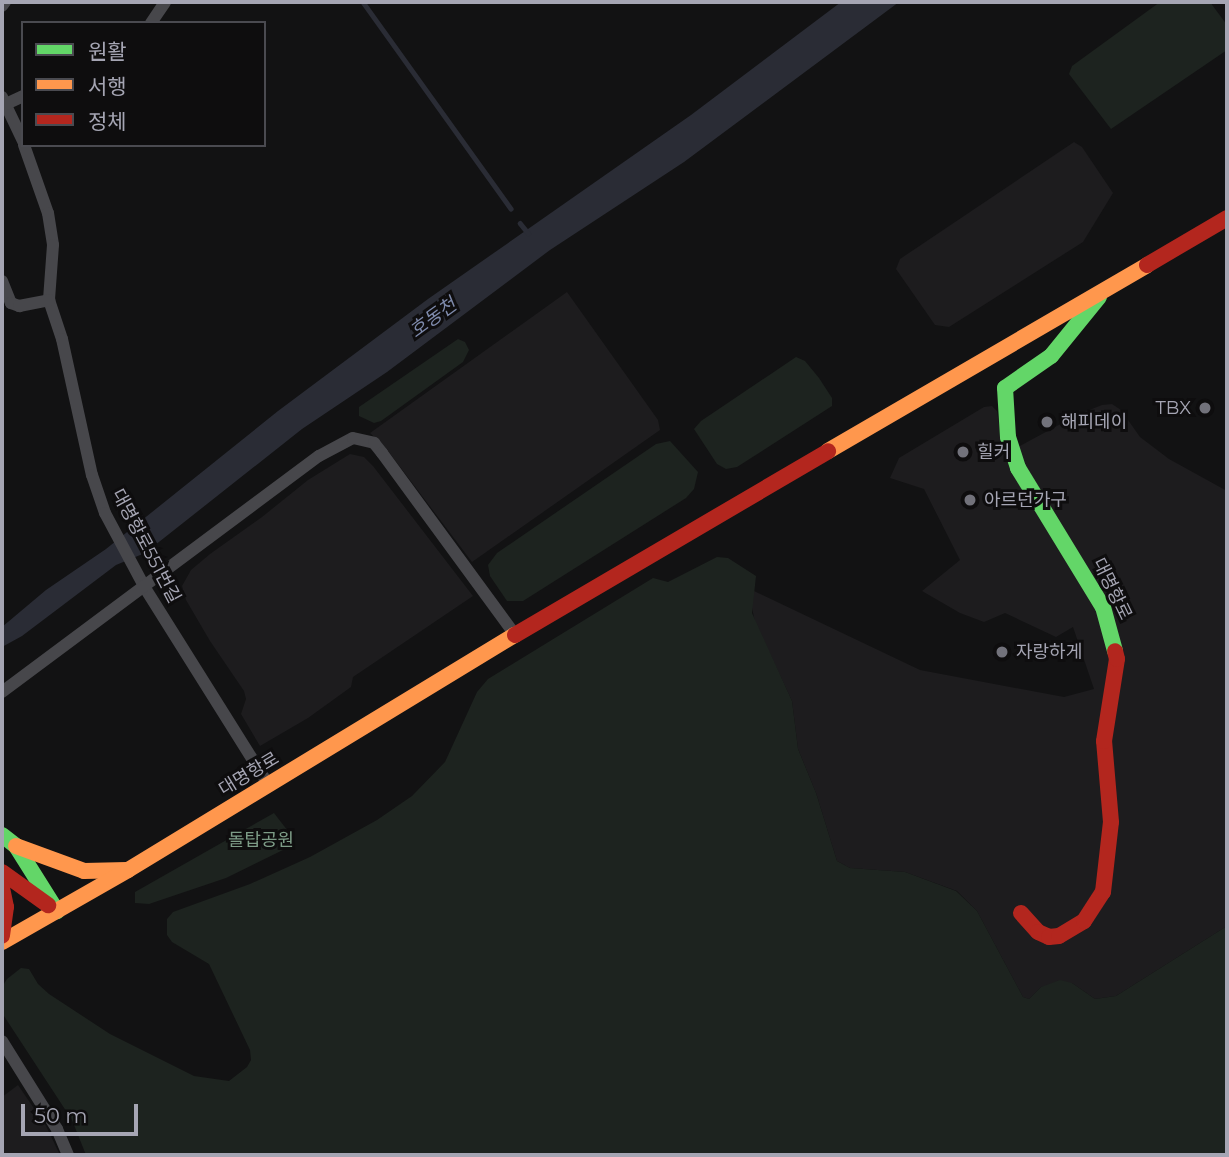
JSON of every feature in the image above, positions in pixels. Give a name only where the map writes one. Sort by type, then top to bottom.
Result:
[{"type":"main road","name":"대명항로","points":[[2,942],[128,870],[516,636],[1227,218]]},
{"type":"main road","name":"대명항로","points":[[1021,913],[1038,932],[1049,937],[1059,936],[1084,921],[1103,892],[1111,822],[1104,741],[1117,659],[1103,607],[1018,468],[1008,437],[1005,388],[1039,366],[1064,343],[1103,291]]},
{"type":"main road","points":[[2,835],[16,846],[68,867],[84,871],[128,870]]},
{"type":"main road","points":[[16,846],[57,911]]},
{"type":"main road","points":[[2,872],[57,911]]},
{"type":"main road","points":[[2,888],[6,907],[2,936]]},
{"type":"street","points":[[2,6],[5,2]]},
{"type":"street","points":[[152,21],[166,2]]},
{"type":"street","points":[[4,101],[21,97]]},
{"type":"street","name":"대명항로551번길","points":[[4,101],[21,137]]},
{"type":"street","name":"대명항로551번길","points":[[25,147],[48,213],[53,245],[49,300],[62,339],[92,475],[110,522],[144,584],[268,784]]},
{"type":"street","points":[[2,281],[10,303],[19,306],[49,300]]},
{"type":"street","points":[[2,692],[49,654],[319,456],[353,438],[374,443],[516,636]]},
{"type":"street","points":[[2,1041],[57,1129],[68,1155]]},
{"type":"shaded area","points":[[1074,142],[1082,147],[1113,193],[1083,242],[949,327],[935,325],[896,269],[900,259]]},
{"type":"shaded area","points":[[567,292],[658,420],[660,430],[472,562],[385,447],[370,433]]},
{"type":"shaded area","points":[[1112,404],[1121,410],[1140,437],[1169,459],[1227,491],[1227,926],[1116,996],[1095,999],[1072,983],[1041,987],[1029,999],[1023,997],[977,911],[957,891],[905,872],[850,868],[837,861],[816,793],[798,749],[792,701],[755,622],[751,603],[754,591],[920,670],[1064,697],[1094,689],[1073,627],[1056,637],[1005,613],[984,622],[960,613],[922,591],[960,560],[924,489],[890,478],[899,458],[984,407],[992,406],[997,411],[1003,451],[1018,447],[1079,414]]},
{"type":"shaded area","points":[[350,454],[364,457],[373,466],[473,596],[353,677],[351,687],[308,718],[260,746],[241,714],[246,699],[244,691],[210,641],[186,600],[182,586],[191,570],[210,554],[308,480]]},
{"type":"shaded area","points":[[18,1085],[46,1126],[60,1155],[2,1155],[2,1097]]},
{"type":"green space","points":[[1160,2],[1210,2],[1227,25],[1227,50],[1111,129],[1069,74],[1072,66]]},
{"type":"green space","points":[[458,339],[465,342],[469,350],[463,362],[381,421],[374,423],[359,416],[359,407]]},
{"type":"green space","points":[[796,357],[805,361],[819,378],[832,398],[832,406],[737,467],[726,469],[717,464],[694,429],[701,421]]},
{"type":"green space","points":[[670,441],[698,472],[694,489],[686,498],[523,601],[507,601],[490,576],[488,565],[497,553],[656,444]]},
{"type":"green space","points":[[717,557],[728,558],[756,576],[752,613],[792,701],[798,749],[816,793],[837,861],[850,868],[905,872],[956,891],[977,911],[1023,997],[1029,999],[1041,987],[1060,980],[1072,983],[1095,999],[1116,996],[1227,926],[1227,1155],[86,1155],[72,1120],[2,1013],[2,987],[7,979],[21,968],[29,969],[38,984],[49,994],[110,1034],[194,1076],[229,1081],[247,1067],[251,1060],[250,1050],[209,964],[172,942],[167,935],[167,919],[173,912],[250,884],[310,857],[377,820],[412,796],[445,762],[477,692],[488,679],[653,578],[668,582]]},
{"type":"green space","name":"돌탑공원","points":[[274,813],[291,835],[289,847],[226,878],[149,904],[135,903],[135,892]]},
{"type":"water","name":"호동천","points":[[841,2],[899,2],[684,162],[550,250],[387,372],[302,429],[145,553],[116,565],[22,636],[2,647],[2,627],[46,590],[106,549],[278,411],[428,299],[691,115]]},
{"type":"waterway","points":[[363,2],[511,209]]},
{"type":"waterway","points":[[520,223],[528,233]]},
{"type":"traffic: fast","points":[[1099,297],[1051,356],[1005,388],[1008,437],[1018,468],[1103,607],[1115,651]]},
{"type":"traffic: fast","points":[[2,835],[16,846],[57,911]]},
{"type":"traffic: slow","points":[[828,451],[1147,265]]},
{"type":"traffic: slow","points":[[2,942],[128,870],[515,635]]},
{"type":"traffic: slow","points":[[16,846],[84,871],[127,870]]},
{"type":"traffic: jam","points":[[1147,265],[1227,218]]},
{"type":"traffic: jam","points":[[515,635],[828,451]]},
{"type":"traffic: jam","points":[[1021,913],[1038,932],[1049,937],[1059,936],[1084,921],[1103,892],[1111,822],[1104,741],[1117,659],[1115,651]]},
{"type":"traffic: jam","points":[[2,872],[48,905]]},
{"type":"traffic: jam","points":[[2,888],[6,907],[2,936]]},
{"type":"place","name":"TBX","points":[[1205,408]]},
{"type":"place","name":"해피데이","points":[[1047,422]]},
{"type":"place","name":"힐커","points":[[963,452]]},
{"type":"place","name":"아르던가구","points":[[970,500]]},
{"type":"place","name":"자랑하게","points":[[1002,652]]}]
